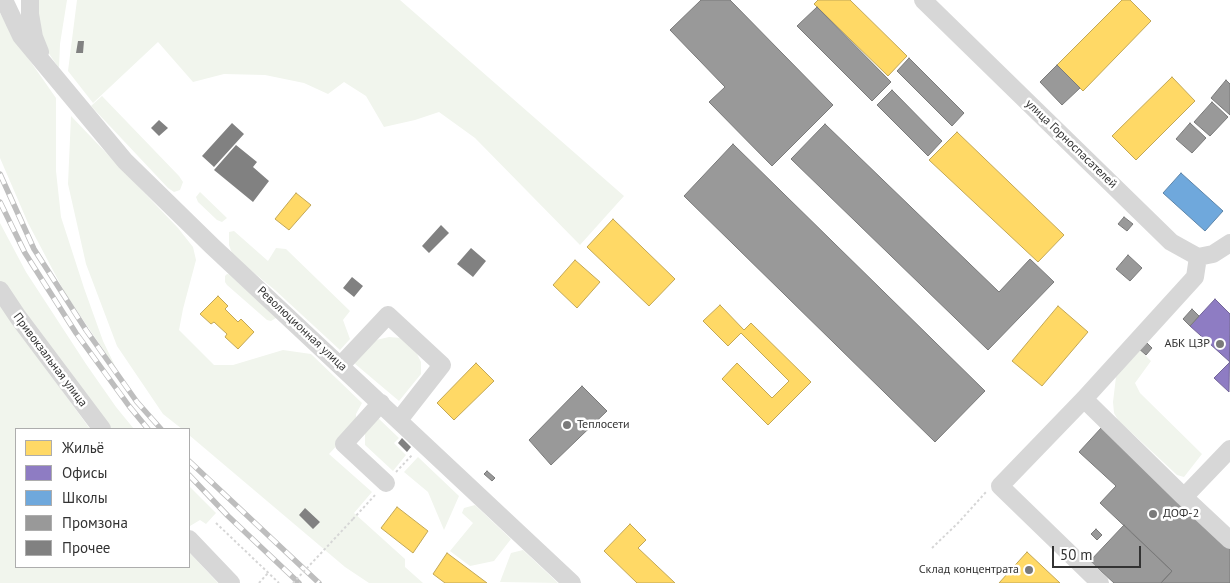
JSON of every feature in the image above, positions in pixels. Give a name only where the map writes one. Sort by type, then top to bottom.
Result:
[{"type":"street","name":"Революционная улица","points":[[4,0],[21,36],[125,160],[212,246],[572,583]]},
{"type":"street","points":[[30,0],[30,14],[34,37],[44,64]]},
{"type":"street","name":"улица Горноспасателей","points":[[923,0],[1171,242],[1198,257]]},
{"type":"street","points":[[1100,583],[1000,486],[1084,400],[1194,277],[1198,257],[1213,254],[1230,243]]},
{"type":"street","name":"Привокзальная улица","points":[[0,290],[101,428]]},
{"type":"street","points":[[341,365],[388,315],[442,365],[399,420]]},
{"type":"street","points":[[1084,400],[1230,540]]},
{"type":"street","points":[[381,403],[344,444],[386,483]]},
{"type":"street","points":[[1184,497],[1230,449]]},
{"type":"street","points":[[190,540],[231,583]]},
{"type":"path","points":[[932,548],[992,486]]},
{"type":"path","points":[[293,583],[354,519]]},
{"type":"path","points":[[216,523],[279,583]]},
{"type":"path","points":[[259,583],[268,573]]},
{"type":"shaded area","points":[[38,0],[67,0],[60,44],[59,68],[45,48],[38,31]]},
{"type":"shaded area","points":[[77,0],[400,0],[624,196],[580,245],[475,138],[439,112],[384,127],[366,96],[344,82],[328,94],[304,83],[265,75],[224,74],[193,82],[158,42],[93,103],[68,71]]},
{"type":"shaded area","points":[[0,13],[14,38],[56,98],[56,171],[61,217],[103,341],[117,370],[65,293],[28,223],[0,158]]},
{"type":"shaded area","points":[[102,96],[179,176],[183,182],[180,190],[174,192],[168,188],[91,106]]},
{"type":"shaded area","points":[[71,116],[178,228],[193,247],[196,260],[179,330],[214,365],[233,365],[283,350],[311,354],[362,403],[356,414],[356,425],[329,454],[372,492],[354,513],[405,559],[405,567],[423,583],[369,583],[345,567],[190,436],[190,428],[181,428],[163,414],[117,346],[86,264],[68,184]]},
{"type":"shaded area","points":[[200,192],[227,218],[222,222],[217,220],[198,202],[196,197]]},
{"type":"shaded area","points":[[0,223],[26,272],[86,364],[133,428],[108,428],[0,283]]},
{"type":"shaded area","points":[[234,231],[268,261],[276,248],[286,249],[350,311],[343,320],[350,339],[340,350],[275,290],[233,256],[229,245],[229,232]]},
{"type":"shaded area","points":[[227,274],[232,275],[275,313],[276,318],[271,321],[267,320],[227,285],[225,276]]},
{"type":"shaded area","points":[[0,305],[89,428],[15,428],[15,568],[190,568],[190,553],[218,583],[0,583]]},
{"type":"shaded area","points":[[389,337],[401,338],[417,354],[421,362],[421,374],[399,401],[354,363],[376,340]]},
{"type":"shaded area","points":[[1139,349],[1151,361],[1135,383],[1140,393],[1202,454],[1184,477],[1177,475],[1118,420],[1114,413],[1113,402],[1116,377]]},
{"type":"shaded area","points":[[377,417],[399,438],[394,443],[406,455],[393,471],[365,445],[365,431]]},
{"type":"shaded area","points":[[418,457],[459,496],[444,530],[428,492],[404,472]]},
{"type":"shaded area","points":[[190,487],[216,513],[206,524],[200,520],[190,526]]},
{"type":"shaded area","points":[[475,505],[511,539],[494,561],[470,566],[450,551],[473,523],[462,513],[464,508]]},
{"type":"shaded area","points":[[523,550],[558,583],[500,582],[511,553]]},
{"type":"building: Жильё","points":[[818,0],[850,0],[907,56],[888,76],[814,4]]},
{"type":"building: Жильё","points":[[1122,0],[1130,0],[1151,21],[1083,91],[1057,65]]},
{"type":"building: Жильё","points":[[1172,77],[1195,101],[1136,160],[1112,136]]},
{"type":"building: Жильё","points":[[957,132],[1064,235],[1038,262],[929,160]]},
{"type":"building: Жильё","points":[[296,193],[311,205],[289,230],[275,219]]},
{"type":"building: Жильё","points":[[613,219],[675,279],[649,306],[587,247]]},
{"type":"building: Жильё","points":[[575,260],[600,282],[577,308],[553,285]]},
{"type":"building: Жильё","points":[[218,296],[228,306],[225,309],[238,322],[241,319],[254,332],[238,349],[225,337],[227,334],[214,322],[211,324],[200,314]]},
{"type":"building: Жильё","points":[[720,305],[744,330],[751,323],[811,382],[768,425],[722,379],[737,363],[772,398],[789,381],[741,333],[728,346],[703,321]]},
{"type":"building: Жильё","points":[[1058,306],[1088,332],[1042,386],[1012,361]]},
{"type":"building: Жильё","points":[[476,363],[494,381],[454,420],[437,403]]},
{"type":"building: Жильё","points":[[397,507],[428,531],[413,553],[381,528]]},
{"type":"building: Жильё","points":[[630,524],[646,540],[638,548],[675,583],[637,583],[604,551]]},
{"type":"building: Жильё","name":"Склад концентрата","points":[[1027,552],[1060,583],[999,583]]},
{"type":"building: Жильё","points":[[447,553],[487,583],[445,583],[433,574]]},
{"type":"building: Офисы","name":"АБК ЦЗР","points":[[1215,299],[1230,314],[1229,361],[1190,326]]},
{"type":"building: Офисы","points":[[1229,363],[1229,392],[1214,378]]},
{"type":"building: Школы","points":[[1181,173],[1223,211],[1205,231],[1163,193]]},
{"type":"building: Промзона","points":[[701,0],[730,0],[833,105],[772,166],[709,102],[725,87],[670,30]]},
{"type":"building: Промзона","points":[[817,7],[891,82],[872,101],[797,26]]},
{"type":"building: Промзона","points":[[909,58],[964,113],[952,126],[897,71]]},
{"type":"building: Промзона","points":[[1057,65],[1080,88],[1062,105],[1040,82]]},
{"type":"building: Промзона","points":[[1226,80],[1230,84],[1230,115],[1211,98]]},
{"type":"building: Промзона","points":[[892,90],[942,141],[928,156],[877,105]]},
{"type":"building: Промзона","points":[[1212,102],[1228,117],[1210,136],[1194,122]]},
{"type":"building: Промзона","points":[[1190,123],[1206,138],[1192,153],[1176,139]]},
{"type":"building: Промзона","points":[[825,124],[999,292],[1030,259],[1054,282],[988,350],[791,159]]},
{"type":"building: Промзона","points":[[733,144],[985,391],[935,442],[684,196]]},
{"type":"building: Промзона","points":[[1124,217],[1133,224],[1127,231],[1118,224]]},
{"type":"building: Промзона","points":[[1128,255],[1142,268],[1130,281],[1116,269]]},
{"type":"building: Промзона","points":[[1192,309],[1199,316],[1190,326],[1183,319]]},
{"type":"building: Промзона","points":[[1144,340],[1152,348],[1146,355],[1137,347]]},
{"type":"building: Промзона","name":"Теплосети","points":[[582,386],[607,411],[551,465],[529,440]]},
{"type":"building: Промзона","name":"ДОФ-2","points":[[1102,427],[1230,549],[1230,583],[1161,583],[1172,571],[1100,503],[1116,486],[1079,452]]},
{"type":"building: Промзона","points":[[487,471],[495,478],[492,481],[484,474]]},
{"type":"building: Промзона","points":[[1124,525],[1172,571],[1161,583],[1114,583],[1090,561]]},
{"type":"building: Промзона","points":[[1096,529],[1102,535],[1097,540],[1091,534]]},
{"type":"building: Прочее","points":[[78,41],[84,41],[83,53],[76,53]]},
{"type":"building: Прочее","points":[[159,120],[168,128],[159,136],[151,128]]},
{"type":"building: Прочее","points":[[232,123],[244,134],[214,167],[202,156]]},
{"type":"building: Прочее","points":[[236,145],[257,162],[253,167],[269,181],[253,202],[214,170]]},
{"type":"building: Прочее","points":[[441,225],[449,233],[429,253],[422,246]]},
{"type":"building: Прочее","points":[[471,248],[486,261],[473,277],[457,264]]},
{"type":"building: Прочее","points":[[352,277],[363,286],[354,297],[343,288]]},
{"type":"building: Прочее","points":[[402,438],[411,447],[407,452],[398,443]]},
{"type":"building: Прочее","points":[[305,508],[320,522],[313,529],[299,515]]},
{"type":"railway","points":[[0,174],[34,249],[86,330],[137,402],[160,428]]},
{"type":"railway","points":[[0,202],[25,253],[76,333],[147,428]]},
{"type":"railway","points":[[190,462],[319,583]]},
{"type":"railway","points":[[190,476],[228,516],[299,583]]},
{"type":"place","name":"АБК ЦЗР","points":[[1220,344]]},
{"type":"place","name":"Теплосети","points":[[567,425]]},
{"type":"place","name":"ДОФ-2","points":[[1153,514]]},
{"type":"place","name":"Склад концентрата","points":[[1029,570]]}]
